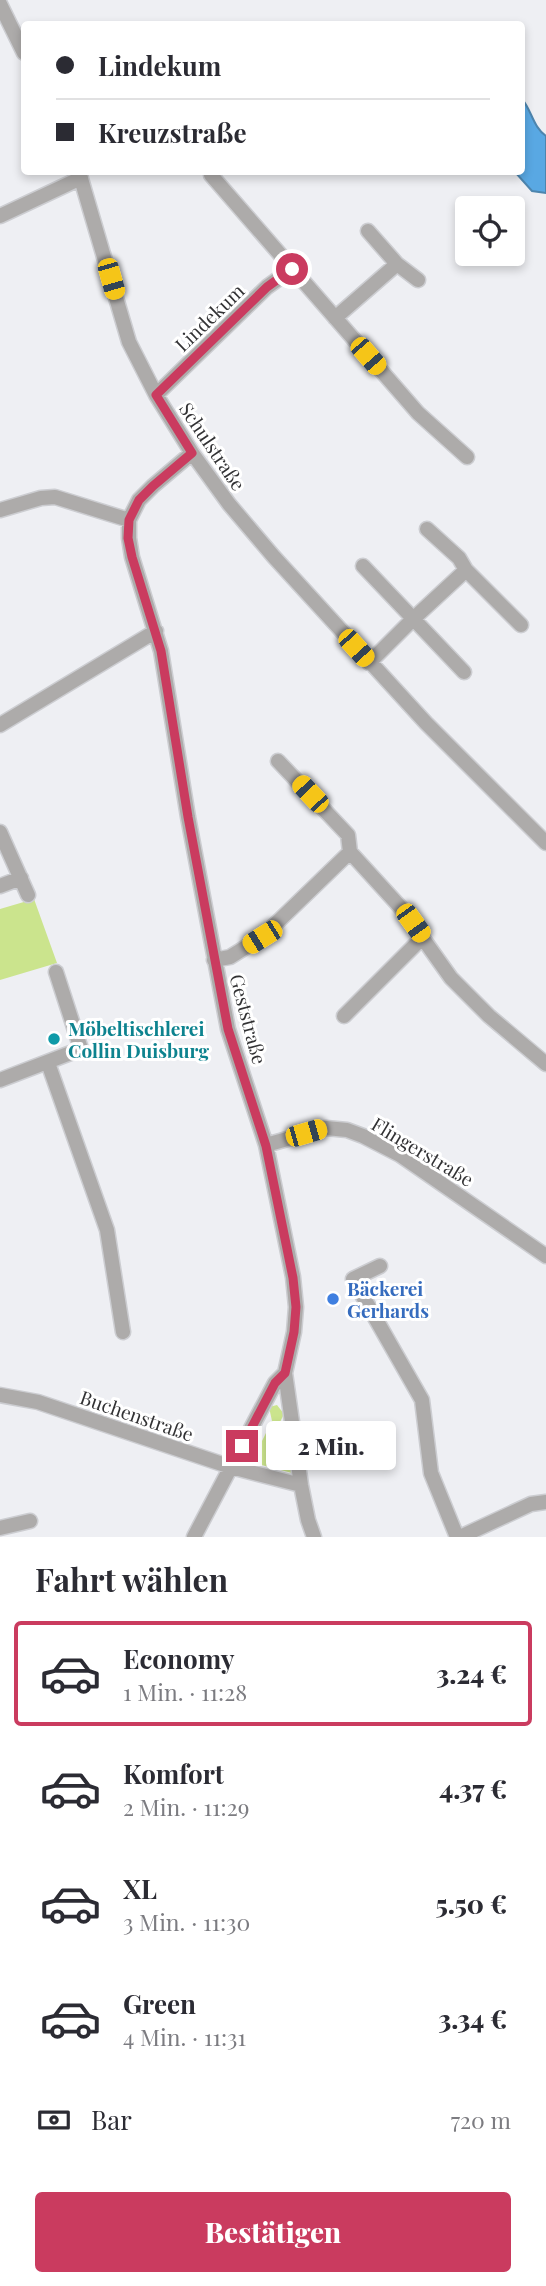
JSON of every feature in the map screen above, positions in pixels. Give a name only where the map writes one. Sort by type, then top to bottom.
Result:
[{"type":"street","points":[[0,4],[21,47]]},
{"type":"street","points":[[0,216],[80,175]]},
{"type":"street","name":"Schulstraße","points":[[80,175],[129,341],[156,395],[192,453],[229,504],[369,663],[546,843]]},
{"type":"street","points":[[211,175],[418,413],[467,457]]},
{"type":"street","points":[[368,231],[397,264],[418,281]]},
{"type":"street","points":[[335,318],[397,264]]},
{"type":"street","name":"Lindekum","points":[[156,395],[267,287],[292,269]]},
{"type":"street","points":[[0,510],[55,496],[129,520],[139,500],[192,453]]},
{"type":"street","name":"Geststraße","points":[[129,520],[128,538],[132,557],[161,651],[228,1029],[266,1146],[293,1278],[296,1307],[294,1332],[285,1373],[301,1485],[314,1537]]},
{"type":"street","points":[[427,529],[459,558],[467,570],[521,625]]},
{"type":"street","points":[[363,566],[464,672]]},
{"type":"street","points":[[369,663],[467,570]]},
{"type":"street","points":[[0,725],[156,631]]},
{"type":"street","points":[[278,761],[348,835],[350,852],[402,909],[451,978],[489,1016],[546,1064]]},
{"type":"street","points":[[0,832],[28,895]]},
{"type":"street","points":[[214,960],[230,957],[262,937],[350,852]]},
{"type":"street","points":[[0,886],[21,878]]},
{"type":"street","points":[[345,1016],[424,937]]},
{"type":"street","points":[[0,1080],[81,1049],[57,972]]},
{"type":"street","points":[[48,1063],[107,1230],[123,1332]]},
{"type":"street","name":"Flingerstraße","points":[[266,1146],[326,1128],[347,1130],[363,1136],[400,1155],[546,1256]]},
{"type":"street","points":[[380,1266],[353,1279],[422,1400],[431,1473],[459,1537],[531,1504],[546,1502]]},
{"type":"street","points":[[194,1537],[275,1383],[285,1373]]},
{"type":"street","name":"Buchenstraße","points":[[0,1395],[38,1402],[231,1467],[301,1485]]},
{"type":"street","points":[[0,1528],[30,1521]]},
{"type":"green space","points":[[34,899],[57,963],[0,980],[0,909]]},
{"type":"green space","points":[[277,1405],[284,1414],[280,1422],[288,1466],[293,1467],[292,1473],[250,1462],[246,1453],[249,1446],[261,1443],[272,1421],[269,1407]]},
{"type":"water","points":[[525,104],[538,128],[546,136],[546,193],[532,191],[518,175],[525,175]]},
{"type":"place","name":"Möbeltischlerei Collin Duisburg","points":[[54,1039]]},
{"type":"place","name":"Bäckerei Gerhards","points":[[333,1299]]},
{"type":"route","points":[[242,1446],[275,1383],[285,1373],[294,1332],[296,1307],[293,1278],[266,1146],[228,1029],[188,817],[161,651],[128,538],[129,520],[139,500],[192,453],[156,395],[267,287],[292,269]]}]
